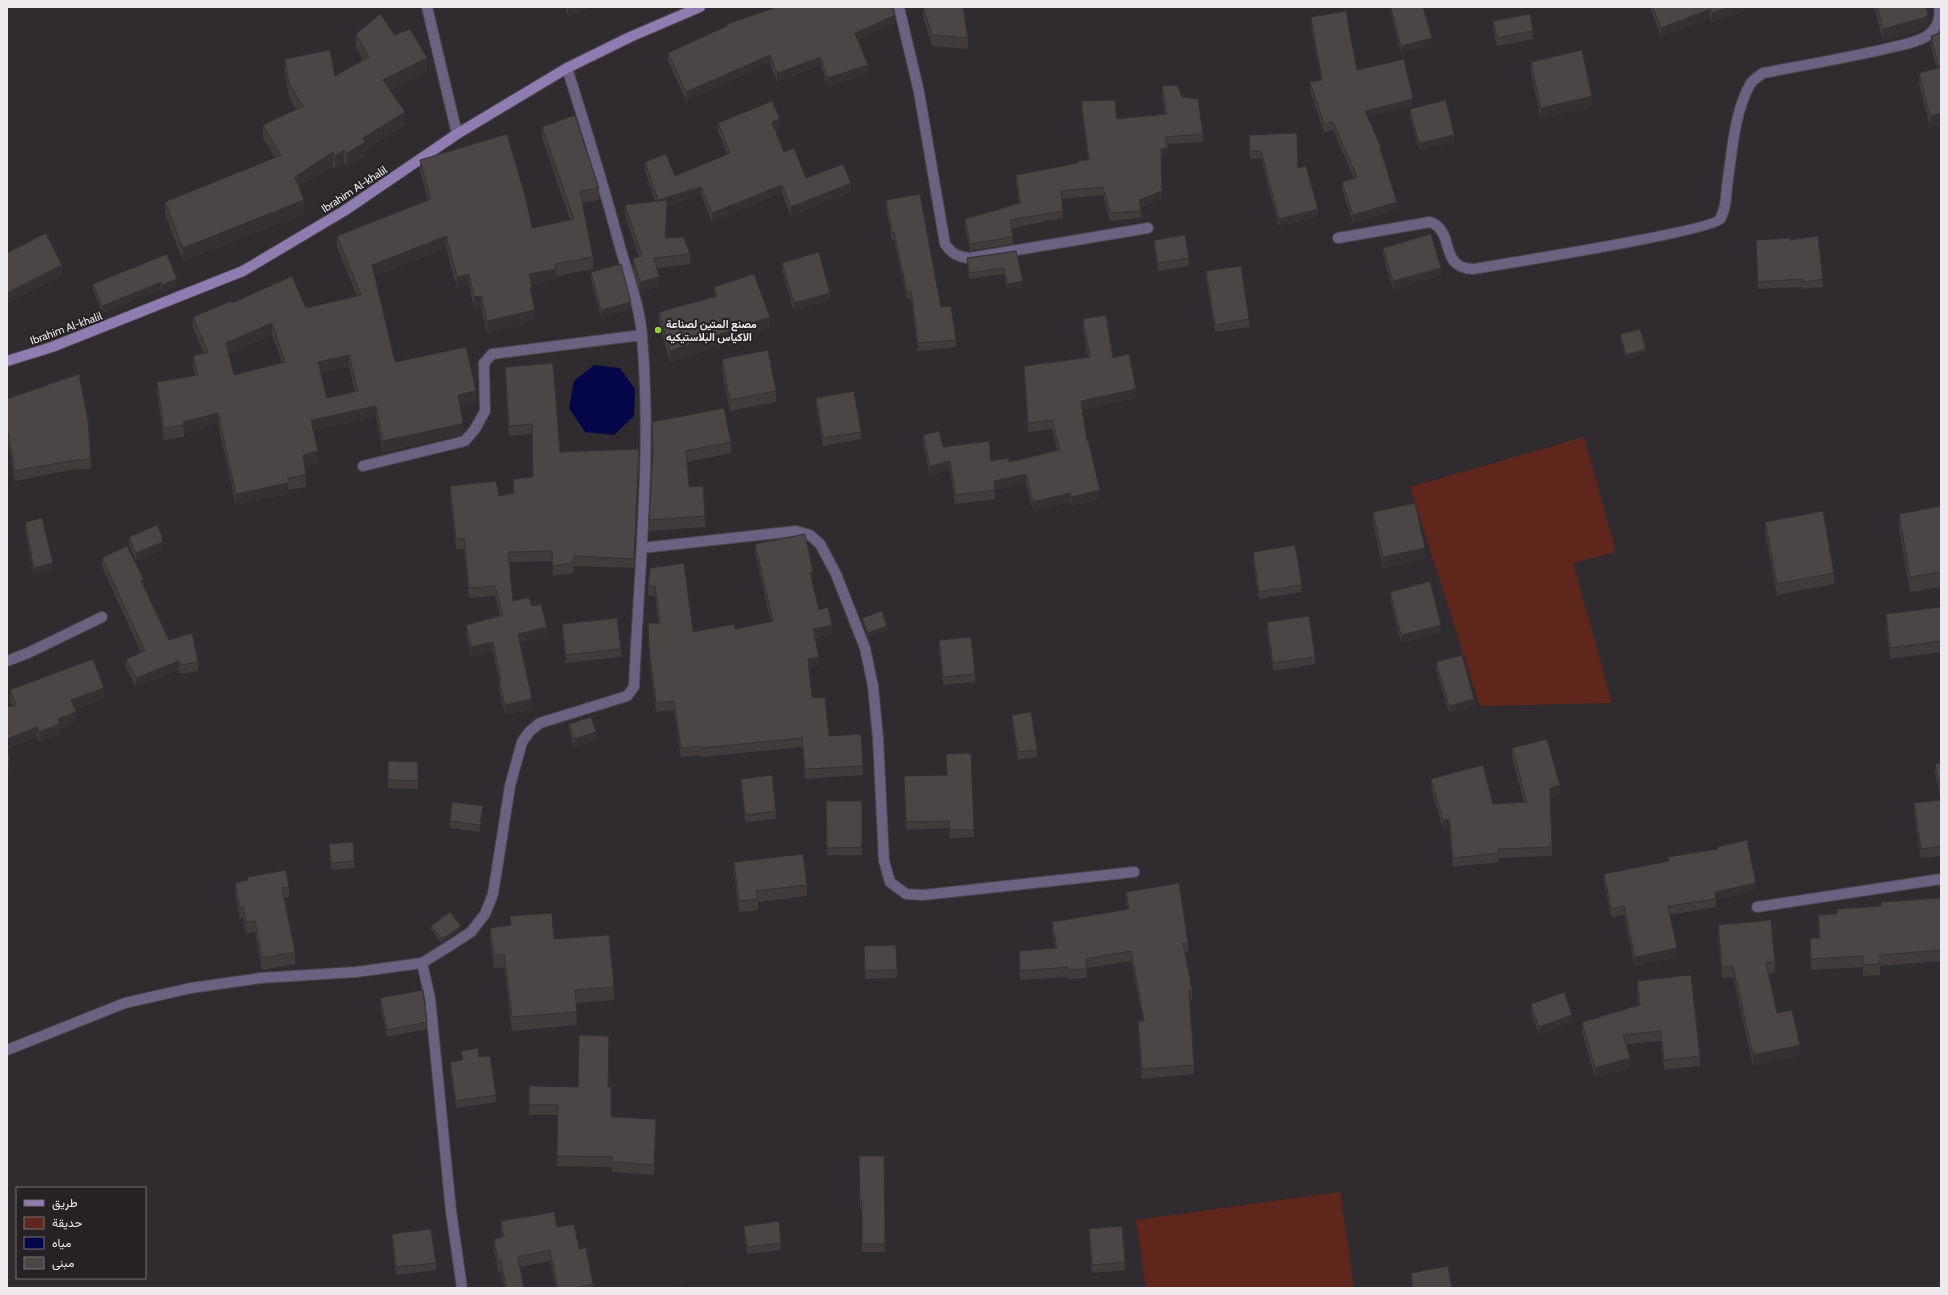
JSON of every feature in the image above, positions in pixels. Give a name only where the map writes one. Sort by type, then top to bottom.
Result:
[{"type":"street","points":[[427,7],[457,134]]},
{"type":"street","name":"Ibrahim Al-khalil","points":[[7,361],[66,342],[243,271],[344,211],[457,134],[567,68],[630,37],[700,7]]},
{"type":"street","points":[[899,7],[919,92],[945,244],[951,252],[959,257],[970,258],[1148,228]]},
{"type":"street","points":[[1338,238],[1430,222],[1442,229],[1451,258],[1457,265],[1464,269],[1473,269],[1672,234],[1711,224],[1719,219],[1724,207],[1736,132],[1743,101],[1752,82],[1763,73],[1915,42],[1928,36],[1936,27],[1941,17],[1939,7]]},
{"type":"street","points":[[7,1050],[125,1003],[191,988],[261,978],[356,972],[422,963],[471,932],[485,914],[492,894],[510,786],[522,742],[530,731],[540,723],[627,696],[631,693],[634,687],[637,605],[642,548],[645,437],[642,335],[632,287],[600,173],[567,68]]},
{"type":"street","points":[[363,466],[465,441],[475,429],[485,411],[484,363],[492,354],[642,335]]},
{"type":"street","points":[[642,548],[796,531],[810,535],[820,544],[836,574],[865,648],[873,686],[878,738],[884,861],[890,882],[906,894],[923,895],[1134,872]]},
{"type":"street","points":[[7,661],[28,653],[102,616]]},
{"type":"street","points":[[1757,907],[1941,879]]},
{"type":"street","points":[[422,963],[430,998],[451,1211],[462,1288]]},
{"type":"green space","points":[[1584,437],[1616,552],[1573,563],[1612,703],[1480,706],[1410,487]]},
{"type":"green space","points":[[1340,1192],[1354,1288],[1146,1288],[1136,1220]]},
{"type":"water","points":[[594,365],[620,368],[635,389],[634,416],[614,435],[585,432],[569,408],[574,381]]},
{"type":"building","points":[[777,7],[892,7],[895,15],[855,33],[868,65],[827,78],[821,57],[777,73],[770,55],[686,92],[668,53],[727,26],[727,24]]},
{"type":"building","points":[[923,7],[963,7],[968,38],[932,35]]},
{"type":"building","points":[[1423,7],[1432,38],[1401,46],[1391,8]]},
{"type":"building","points":[[1653,7],[1729,7],[1712,13],[1710,9],[1661,28]]},
{"type":"building","points":[[1877,7],[1926,7],[1928,15],[1926,17],[1883,29]]},
{"type":"building","points":[[1346,11],[1357,70],[1404,59],[1413,99],[1365,111],[1381,147],[1380,148],[1397,202],[1353,215],[1342,182],[1357,177],[1333,122],[1324,124],[1310,82],[1322,80],[1311,17]]},
{"type":"building","points":[[380,14],[395,35],[410,29],[427,58],[383,80],[405,112],[363,138],[365,142],[347,153],[344,150],[335,156],[333,152],[295,177],[304,200],[183,248],[165,202],[281,155],[263,125],[303,106],[289,84],[285,59],[330,50],[335,76],[369,57],[356,34]]},
{"type":"building","points":[[1530,14],[1533,31],[1497,38],[1493,21]]},
{"type":"building","points":[[1941,33],[1941,113],[1930,116],[1919,73],[1939,68],[1931,36]]},
{"type":"building","points":[[1582,50],[1592,96],[1541,108],[1531,62]]},
{"type":"building","points":[[1177,85],[1182,97],[1198,99],[1203,134],[1165,137],[1168,147],[1161,149],[1162,191],[1139,200],[1141,211],[1110,213],[1103,187],[1061,191],[1063,211],[1010,220],[1013,237],[970,244],[965,219],[1020,203],[1016,175],[1078,163],[1078,161],[1089,160],[1081,101],[1115,100],[1117,119],[1167,114],[1162,86]]},
{"type":"building","points":[[1446,100],[1454,135],[1419,143],[1410,109]]},
{"type":"building","points":[[772,101],[780,119],[772,122],[784,152],[794,148],[806,178],[843,164],[851,183],[791,207],[782,185],[712,213],[701,187],[658,200],[645,162],[666,154],[675,176],[730,153],[718,123]]},
{"type":"building","points":[[575,115],[599,188],[580,191],[593,257],[555,264],[556,269],[529,274],[532,287],[530,288],[535,310],[487,321],[481,296],[474,297],[469,274],[457,277],[446,236],[372,265],[395,362],[466,347],[476,391],[458,395],[463,421],[461,424],[383,441],[376,406],[311,420],[318,451],[303,455],[306,475],[288,478],[288,483],[236,494],[218,413],[183,422],[184,425],[164,428],[157,382],[198,375],[193,356],[208,352],[193,317],[231,301],[232,303],[292,276],[306,308],[361,295],[337,236],[431,199],[420,160],[507,134],[525,195],[532,228],[574,219],[542,127]],"holes":[[[272,323],[285,362],[234,375],[226,343]],[[349,355],[358,391],[327,398],[318,362]]]},
{"type":"building","points":[[1297,133],[1298,168],[1306,166],[1318,209],[1279,219],[1261,151],[1250,151],[1249,135]]},
{"type":"building","points":[[920,194],[941,307],[951,306],[956,340],[918,343],[911,291],[907,292],[894,233],[892,233],[886,200]]},
{"type":"building","points":[[667,200],[665,238],[684,237],[690,254],[654,258],[659,277],[640,282],[633,258],[642,256],[625,205]]},
{"type":"building","points":[[46,233],[62,265],[7,293],[7,253]]},
{"type":"building","points":[[1431,234],[1441,268],[1393,281],[1383,248]]},
{"type":"building","points":[[1185,235],[1189,258],[1158,263],[1154,240]]},
{"type":"building","points":[[1818,236],[1823,279],[1802,282],[1802,279],[1758,282],[1756,240],[1790,238],[1790,240]]},
{"type":"building","points":[[1016,251],[1023,281],[1007,284],[1004,268],[969,273],[967,258]]},
{"type":"building","points":[[819,252],[830,293],[794,303],[782,263]]},
{"type":"building","points":[[167,254],[177,279],[162,285],[161,282],[102,306],[93,284]]},
{"type":"building","points":[[621,264],[631,302],[601,310],[591,272]]},
{"type":"building","points":[[1241,266],[1249,319],[1215,325],[1206,271]]},
{"type":"building","points":[[754,274],[770,317],[670,351],[659,312],[717,296],[714,287]]},
{"type":"building","points":[[1106,315],[1113,358],[1129,354],[1136,389],[1081,401],[1087,441],[1088,440],[1100,490],[1071,497],[1070,493],[1033,502],[1026,474],[994,481],[995,490],[955,495],[950,461],[930,466],[923,435],[939,431],[943,447],[989,441],[991,461],[1008,458],[1009,462],[1060,450],[1052,420],[1028,423],[1024,366],[1090,357],[1083,319]]},
{"type":"building","points":[[1640,329],[1646,349],[1626,355],[1620,334]]},
{"type":"building","points":[[768,350],[776,391],[730,400],[722,359]]},
{"type":"building","points":[[553,363],[560,452],[639,449],[634,559],[574,556],[573,563],[553,566],[552,551],[508,552],[513,601],[529,597],[532,606],[541,604],[547,627],[518,634],[532,699],[505,705],[499,680],[501,679],[493,642],[471,647],[466,625],[503,615],[495,586],[469,588],[464,539],[456,539],[450,486],[496,481],[499,496],[514,493],[513,479],[533,477],[532,424],[509,426],[505,367]]},
{"type":"building","points":[[79,374],[88,420],[91,459],[70,461],[15,471],[7,433],[7,399]]},
{"type":"building","points":[[854,391],[861,432],[823,438],[816,398]]},
{"type":"building","points":[[724,408],[731,442],[686,451],[689,487],[703,486],[705,516],[649,520],[653,448],[652,422]]},
{"type":"building","points":[[1415,503],[1425,548],[1383,557],[1373,512]]},
{"type":"building","points":[[1941,506],[1941,572],[1910,577],[1899,514]]},
{"type":"building","points":[[1823,511],[1834,573],[1777,584],[1765,522]]},
{"type":"building","points":[[42,518],[53,563],[34,568],[25,522]]},
{"type":"building","points":[[157,525],[162,536],[162,542],[136,553],[129,537]]},
{"type":"building","points":[[805,534],[813,572],[810,573],[819,610],[828,607],[832,625],[813,629],[819,657],[808,659],[812,698],[825,697],[829,736],[861,734],[863,766],[805,769],[802,738],[701,748],[701,746],[681,748],[674,701],[656,703],[649,648],[648,623],[660,623],[655,587],[648,586],[650,568],[684,563],[693,632],[734,624],[735,629],[773,621],[755,544]]},
{"type":"building","points":[[1295,545],[1302,585],[1259,592],[1253,552]]},
{"type":"building","points":[[127,546],[144,580],[141,581],[169,640],[192,633],[198,662],[180,665],[179,661],[136,678],[126,659],[145,651],[102,558]]},
{"type":"building","points":[[1430,581],[1441,625],[1401,635],[1390,592]]},
{"type":"building","points":[[1940,607],[1941,641],[1890,648],[1886,614]]},
{"type":"building","points":[[882,611],[887,626],[868,633],[862,618]]},
{"type":"building","points":[[1309,616],[1315,657],[1273,663],[1267,622]]},
{"type":"building","points":[[617,618],[621,649],[566,655],[562,624]]},
{"type":"building","points":[[971,637],[975,674],[943,677],[939,640]]},
{"type":"building","points":[[1462,655],[1474,699],[1449,706],[1436,662]]},
{"type":"building","points":[[93,659],[104,688],[71,700],[76,712],[58,719],[60,724],[39,732],[37,727],[7,739],[7,707],[16,705],[10,690]]},
{"type":"building","points":[[1031,712],[1037,750],[1018,752],[1012,715]]},
{"type":"building","points":[[591,717],[596,732],[574,739],[569,724]]},
{"type":"building","points":[[1547,739],[1560,785],[1550,788],[1552,847],[1498,849],[1499,853],[1453,858],[1449,819],[1443,820],[1431,779],[1483,765],[1493,804],[1527,802],[1512,748]]},
{"type":"building","points":[[7,748],[10,760],[7,761]]},
{"type":"building","points":[[971,753],[974,830],[950,830],[949,821],[906,822],[904,776],[947,775],[946,754]]},
{"type":"building","points":[[388,761],[418,762],[418,781],[388,780]]},
{"type":"building","points":[[1941,763],[1941,792],[1935,764]]},
{"type":"building","points":[[772,775],[776,811],[745,815],[741,779]]},
{"type":"building","points":[[1941,800],[1941,846],[1921,849],[1914,803]]},
{"type":"building","points":[[826,801],[862,801],[862,847],[827,848]]},
{"type":"building","points":[[452,802],[483,806],[480,825],[450,821]]},
{"type":"building","points":[[1747,840],[1756,883],[1715,892],[1716,899],[1668,906],[1677,948],[1635,957],[1624,906],[1611,909],[1604,874],[1669,861],[1668,857],[1718,849],[1717,847]]},
{"type":"building","points":[[353,842],[354,861],[331,863],[329,844]]},
{"type":"building","points":[[803,854],[807,885],[756,891],[758,899],[739,901],[734,862]]},
{"type":"building","points":[[286,870],[289,887],[282,888],[295,952],[262,958],[255,921],[246,922],[243,907],[240,908],[235,883],[248,880],[247,877]]},
{"type":"building","points":[[1179,883],[1188,943],[1183,943],[1192,990],[1189,991],[1194,1065],[1142,1069],[1138,1021],[1144,1021],[1131,951],[1086,959],[1087,969],[1068,970],[1068,967],[1020,971],[1019,951],[1057,948],[1052,922],[1129,909],[1126,892]]},
{"type":"building","points":[[1941,898],[1941,950],[1880,955],[1880,964],[1863,965],[1863,956],[1811,959],[1810,938],[1820,938],[1818,915],[1837,914],[1837,909],[1881,906],[1881,902]]},
{"type":"building","points":[[450,912],[461,926],[442,939],[431,926]]},
{"type":"building","points":[[552,913],[554,939],[609,935],[614,987],[575,990],[577,1012],[512,1017],[504,954],[494,956],[490,928],[511,925],[510,916]]},
{"type":"building","points":[[1771,920],[1775,962],[1766,963],[1777,1013],[1792,1010],[1800,1045],[1753,1055],[1733,966],[1722,967],[1718,925]]},
{"type":"building","points":[[896,945],[897,970],[865,971],[864,946]]},
{"type":"building","points":[[1691,975],[1700,1056],[1664,1060],[1661,1031],[1623,1035],[1630,1058],[1595,1068],[1582,1022],[1640,1005],[1637,981]]},
{"type":"building","points":[[423,990],[427,1022],[387,1030],[380,998]]},
{"type":"building","points":[[1564,992],[1572,1015],[1539,1027],[1531,1004]]},
{"type":"building","points":[[579,1035],[609,1036],[608,1087],[611,1087],[611,1117],[656,1119],[654,1165],[612,1162],[612,1157],[557,1156],[558,1105],[529,1105],[529,1086],[578,1087]]},
{"type":"building","points":[[478,1048],[479,1057],[490,1056],[496,1095],[456,1101],[450,1062],[463,1060],[461,1051]]},
{"type":"building","points":[[859,1156],[884,1156],[885,1244],[862,1244],[862,1201],[860,1201]]},
{"type":"building","points":[[554,1212],[557,1227],[574,1224],[579,1249],[586,1247],[593,1284],[580,1287],[581,1288],[558,1288],[550,1250],[518,1257],[524,1288],[506,1288],[501,1260],[498,1261],[494,1239],[504,1237],[501,1221]]},
{"type":"building","points":[[779,1221],[781,1243],[747,1247],[744,1226]]},
{"type":"building","points":[[1122,1226],[1125,1262],[1092,1265],[1089,1229]]},
{"type":"building","points":[[431,1229],[436,1263],[396,1267],[392,1234]]},
{"type":"building","points":[[1448,1266],[1452,1288],[1413,1288],[1411,1273]]},
{"type":"building","points":[[681,1286],[681,1288],[670,1288]]},
{"type":"place","name":"مصنع المتين لصناعة الاكياس البلاستيكيه","points":[[658,330]]}]
